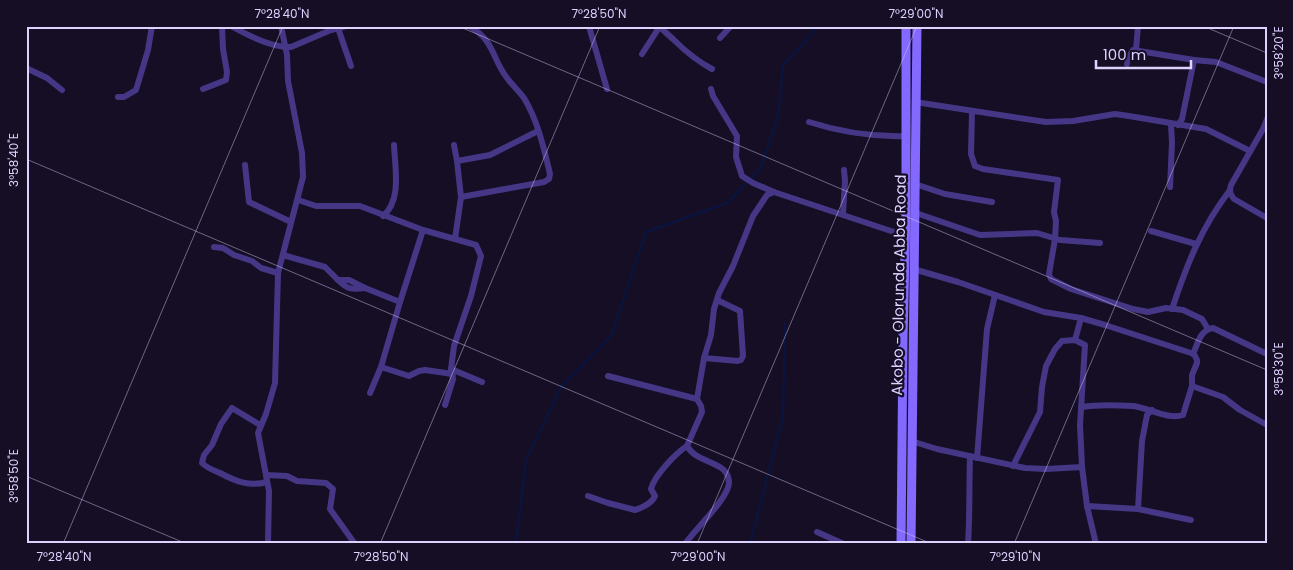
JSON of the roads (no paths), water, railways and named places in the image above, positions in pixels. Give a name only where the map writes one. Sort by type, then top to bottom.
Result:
[{"type":"main road","name":"Akobo - Olorunda Abba Road","points":[[902,544],[906,236],[906,26]]},
{"type":"main road","name":"Akobo - Olorunda Abba Road","points":[[911,544],[917,26]]},
{"type":"main road","points":[[906,58],[916,58]]},
{"type":"street","points":[[118,97],[136,90],[148,50],[152,26]]},
{"type":"street","points":[[203,89],[226,80],[227,72],[222,26]]},
{"type":"street","points":[[231,26],[254,38],[285,47],[291,47],[346,26]]},
{"type":"street","points":[[268,544],[269,502],[258,433],[275,383],[278,273],[303,178],[302,153],[288,81],[287,55],[282,26]]},
{"type":"street","points":[[461,197],[544,182],[549,179],[550,174],[544,147],[525,100],[506,77],[487,40],[469,26]]},
{"type":"street","points":[[591,26],[590,30],[607,89]]},
{"type":"street","points":[[642,54],[660,26],[686,52],[697,61],[712,69]]},
{"type":"street","points":[[720,38],[731,26]]},
{"type":"street","points":[[1136,50],[1138,26]]},
{"type":"street","points":[[338,28],[351,66]]},
{"type":"street","points":[[1127,64],[1130,52],[1136,50],[1216,62],[1267,82]]},
{"type":"street","points":[[1170,187],[1172,143],[1175,125],[1182,120],[1194,60]]},
{"type":"street","points":[[26,68],[47,78],[62,90]]},
{"type":"street","points":[[712,89],[714,96],[737,136],[736,157],[742,176],[752,183],[774,192],[906,236]]},
{"type":"street","points":[[915,102],[1046,122],[1073,121],[1115,114],[1206,130],[1250,151]]},
{"type":"street","points":[[972,110],[971,154],[975,166],[1058,180],[1054,212],[1056,221],[1055,239],[1049,274],[1051,279],[1078,292],[1133,309],[1148,312],[1166,308],[1183,310],[1202,318],[1208,329]]},
{"type":"street","points":[[1172,309],[1196,244],[1214,211],[1230,190],[1250,151],[1265,130],[1267,119]]},
{"type":"street","points":[[810,122],[831,130],[885,137],[906,136]]},
{"type":"street","points":[[457,161],[490,155],[538,131]]},
{"type":"street","points":[[383,216],[392,206],[394,200],[394,145]]},
{"type":"street","points":[[454,145],[461,197],[455,239]]},
{"type":"street","points":[[245,164],[249,202],[291,222]]},
{"type":"street","points":[[843,214],[844,170]]},
{"type":"street","points":[[915,184],[945,194],[992,202]]},
{"type":"street","points":[[1230,190],[1230,195],[1234,199],[1267,218]]},
{"type":"street","points":[[588,496],[608,503],[635,510],[638,509],[653,501],[655,496],[651,489],[653,482],[669,461],[687,446],[702,412],[697,399],[717,300],[753,216],[767,195],[774,192]]},
{"type":"street","points":[[298,200],[316,206],[360,206],[423,230],[476,245],[481,256],[471,296],[454,346],[453,379],[445,405]]},
{"type":"street","points":[[916,213],[980,234],[1037,233],[1055,239],[1100,243]]},
{"type":"street","points":[[370,393],[381,367],[423,230]]},
{"type":"street","points":[[1151,231],[1196,244]]},
{"type":"street","points":[[214,247],[223,248],[234,255],[252,261],[261,268],[278,273]]},
{"type":"street","points":[[283,255],[325,267],[338,280],[349,280],[400,302]]},
{"type":"street","points":[[913,269],[958,282],[1044,312],[1105,324],[1193,354],[1197,360],[1192,375],[1192,386],[1183,415],[1149,413],[1142,408],[1133,406],[1098,404],[1082,407]]},
{"type":"street","points":[[968,544],[969,488],[987,329],[995,295]]},
{"type":"street","points":[[704,358],[738,361],[743,356],[740,311],[717,300]]},
{"type":"street","points":[[1075,340],[1081,318]]},
{"type":"street","points":[[1193,354],[1202,333],[1213,328],[1267,354]]},
{"type":"street","points":[[1013,466],[1040,412],[1046,366],[1055,349],[1062,341],[1075,340],[1085,345],[1080,425],[1082,467],[1087,506],[1096,544]]},
{"type":"street","points":[[381,367],[409,376],[425,370],[452,372],[482,382]]},
{"type":"street","points":[[608,376],[697,399]]},
{"type":"street","points":[[1192,386],[1224,397],[1240,410],[1267,426]]},
{"type":"street","points":[[260,425],[232,408],[221,424],[212,445],[204,455],[202,463],[206,468],[238,482],[258,485],[266,478],[287,476],[297,481],[326,483],[333,489],[330,510],[355,544]]},
{"type":"street","points":[[1138,509],[1142,441],[1149,413]]},
{"type":"street","points":[[911,441],[1013,466],[1046,469],[1082,467]]},
{"type":"street","points":[[686,544],[714,509],[729,484],[722,468],[690,452],[687,446]]},
{"type":"street","points":[[1087,506],[1138,509],[1191,520]]},
{"type":"street","points":[[816,532],[844,544]]},
{"type":"waterway","points":[[516,544],[526,460],[561,387],[612,335],[646,232],[727,203],[761,168],[778,117],[783,65],[819,26]]},
{"type":"waterway","points":[[750,544],[783,417],[785,323]]}]
